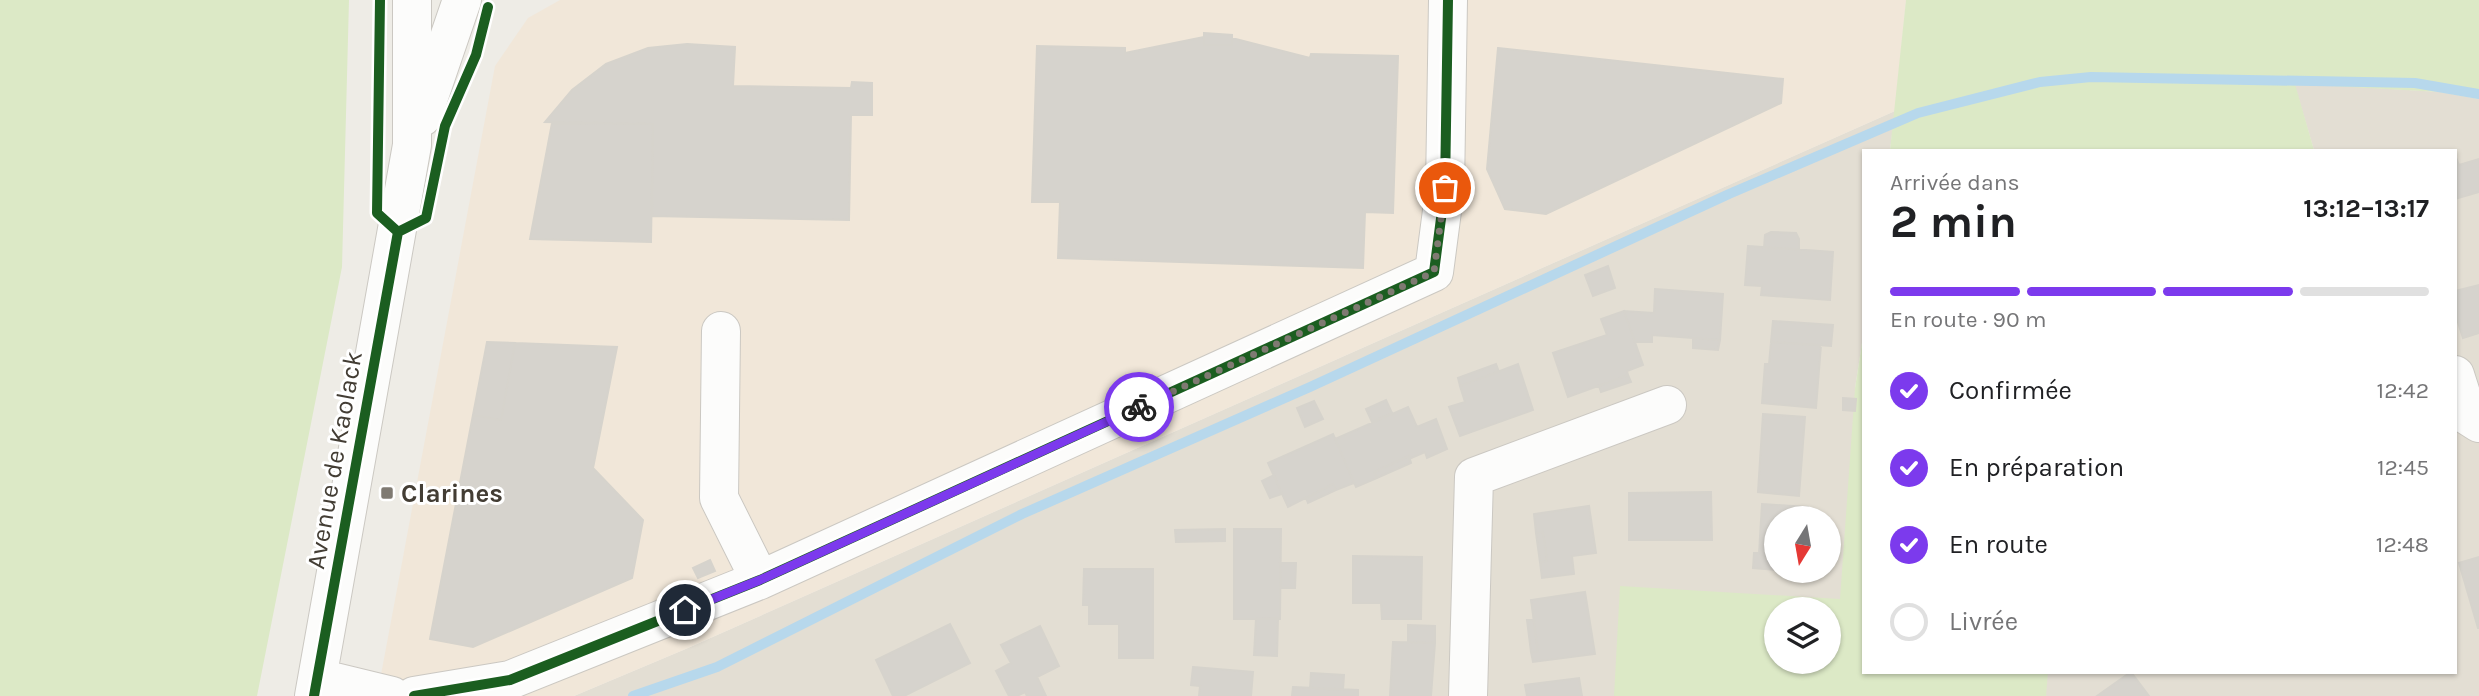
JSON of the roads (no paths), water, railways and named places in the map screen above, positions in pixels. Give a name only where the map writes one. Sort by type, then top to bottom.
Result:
[{"type":"street","name":"Avenue de Kaolack","points":[[412,0],[412,145]]},
{"type":"street","name":"Avenue de Kaolack","points":[[316,687],[412,145],[462,0]]},
{"type":"street","points":[[414,696],[510,680],[760,580],[1434,272],[1445,188],[1448,0]]},
{"type":"street","points":[[721,331],[719,498],[760,580]]},
{"type":"street","points":[[2457,381],[2468,416],[2479,423]]},
{"type":"street","points":[[1468,696],[1475,477],[1667,405]]},
{"type":"street","points":[[316,687],[392,696]]},
{"type":"waterway","points":[[633,696],[717,667],[1022,514],[1310,387],[1729,194],[1918,113],[2040,82],[2091,77],[2415,83],[2479,94]]},
{"type":"place","name":"Clarines","points":[[387,493]]}]
